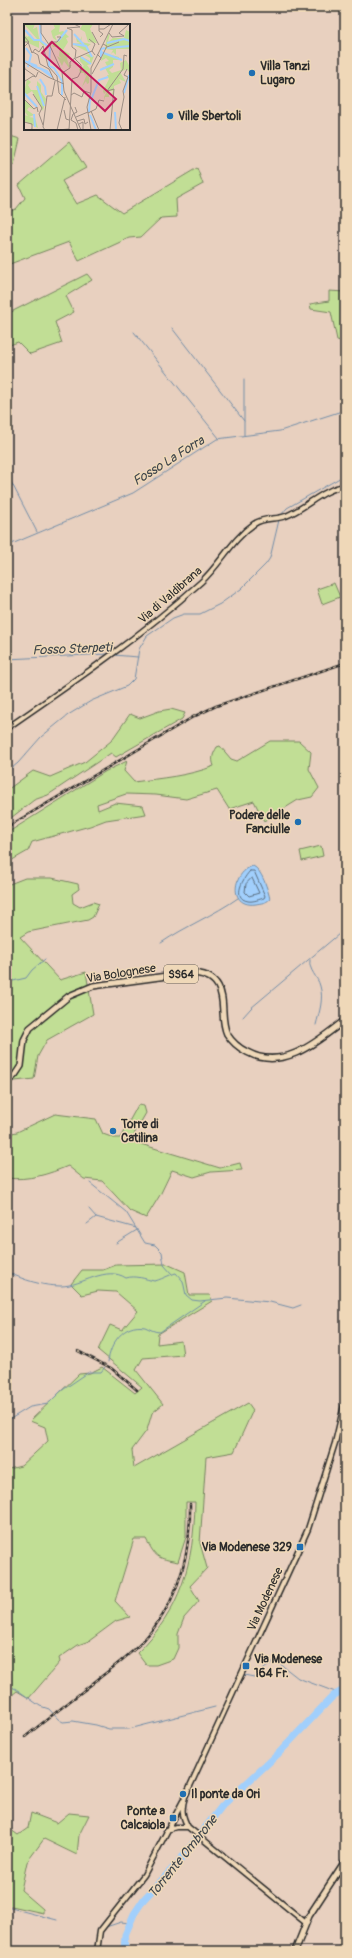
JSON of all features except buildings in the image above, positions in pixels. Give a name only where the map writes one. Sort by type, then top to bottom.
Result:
[{"type":"main road","name":"Via Bolognese","points":[[7,1082],[15,1075],[21,1066],[24,1040],[30,1028],[68,996],[93,986],[189,973],[204,975],[214,981],[220,990],[224,1025],[230,1037],[242,1049],[260,1057],[282,1058],[296,1054],[316,1042],[345,1020]]},
{"type":"main road","points":[[295,1951],[306,1922],[345,1861]]},
{"type":"street","name":"Via di Valdibrana","points":[[7,728],[140,633],[201,582],[249,527],[260,520],[283,516],[330,491],[345,486]]},
{"type":"street","name":"Via Modenese","points":[[97,1951],[100,1931],[144,1875],[166,1830],[184,1799],[308,1529],[335,1443],[345,1401]]},
{"type":"street","points":[[184,1799],[182,1814],[188,1827],[306,1922]]},
{"type":"street","points":[[166,1830],[176,1827],[188,1827]]},
{"type":"green space","points":[[7,135],[20,139],[14,165],[7,166]]},
{"type":"green space","points":[[69,142],[86,168],[62,181],[76,204],[98,195],[122,213],[197,168],[203,184],[176,199],[177,217],[161,218],[141,237],[129,238],[79,261],[69,242],[7,265],[7,212],[16,209],[25,198],[19,185]]},
{"type":"green space","points":[[87,274],[92,280],[66,296],[74,312],[55,322],[62,343],[30,354],[18,342],[7,346],[7,314]]},
{"type":"green space","points":[[329,291],[345,292],[345,342],[337,340],[331,312],[311,309],[310,304],[329,301]]},
{"type":"green space","points":[[334,583],[340,597],[322,604],[317,589]]},
{"type":"green space","points":[[171,709],[185,713],[182,719],[116,757],[111,753],[48,795],[34,800],[7,821],[7,790],[33,771],[50,777],[85,762],[111,741],[130,714],[140,718],[159,711]]},
{"type":"green space","points":[[270,741],[299,741],[311,752],[309,769],[319,788],[312,797],[298,800],[264,821],[254,801],[229,809],[217,790],[186,799],[156,795],[126,794],[97,804],[98,810],[115,803],[143,806],[146,814],[106,820],[32,842],[28,851],[7,863],[7,833],[106,771],[127,761],[124,771],[134,782],[165,778],[195,772],[214,766],[213,756],[217,747],[220,746],[231,759],[237,761]]},
{"type":"green space","points":[[321,846],[323,856],[302,861],[300,851]]},
{"type":"green space","points":[[25,878],[52,878],[78,884],[79,889],[72,894],[73,903],[80,907],[93,902],[99,904],[93,917],[88,920],[28,932],[20,937],[60,980],[86,972],[93,1014],[47,1040],[38,1056],[34,1079],[15,1081],[7,1077],[7,918],[9,917],[7,910],[7,885]]},
{"type":"green space","points":[[138,1105],[144,1106],[146,1113],[135,1132],[134,1142],[220,1168],[240,1163],[242,1170],[211,1172],[194,1177],[172,1170],[160,1195],[146,1218],[130,1211],[102,1181],[84,1179],[68,1166],[31,1178],[7,1178],[7,1134],[17,1132],[55,1114],[96,1119],[103,1134],[114,1138],[120,1138]]},
{"type":"green space","points":[[167,1264],[185,1272],[189,1295],[210,1295],[212,1301],[158,1334],[157,1344],[181,1341],[183,1355],[143,1358],[136,1370],[163,1404],[152,1413],[147,1430],[132,1450],[134,1468],[248,1403],[253,1410],[234,1452],[206,1457],[200,1543],[207,1568],[190,1586],[199,1601],[184,1618],[178,1634],[178,1648],[173,1659],[156,1665],[146,1665],[137,1653],[152,1637],[164,1620],[182,1584],[188,1565],[192,1545],[195,1502],[186,1502],[186,1537],[178,1562],[161,1558],[155,1554],[146,1539],[134,1539],[115,1601],[130,1617],[116,1621],[89,1641],[78,1645],[59,1658],[60,1662],[29,1698],[17,1691],[7,1699],[7,1467],[9,1469],[21,1466],[48,1441],[45,1427],[30,1421],[79,1374],[90,1373],[102,1367],[135,1393],[142,1387],[98,1350],[110,1325],[122,1330],[138,1311],[116,1292],[98,1291],[82,1295],[71,1284],[82,1270],[103,1270],[116,1265]]},
{"type":"green space","points":[[31,1813],[57,1823],[69,1813],[89,1815],[79,1835],[77,1855],[44,1839],[27,1862],[21,1890],[43,1909],[43,1913],[7,1905],[7,1827],[18,1835],[28,1828]]},
{"type":"water","points":[[253,866],[262,876],[270,899],[262,903],[247,904],[241,901],[237,895],[237,882],[246,870]]},
{"type":"waterway","points":[[172,328],[244,421]]},
{"type":"waterway","points":[[134,332],[219,438]]},
{"type":"waterway","points":[[244,379],[244,435]]},
{"type":"waterway","name":"Fosso La Forra","points":[[7,546],[133,493],[217,439],[280,431],[345,410]]},
{"type":"waterway","points":[[7,474],[37,532]]},
{"type":"waterway","points":[[281,515],[287,508],[345,475]]},
{"type":"waterway","points":[[7,772],[18,763],[41,737],[68,715],[91,701],[127,686],[134,679],[139,649],[147,636],[173,618],[184,614],[200,614],[220,604],[241,589],[270,558],[279,520]]},
{"type":"waterway","name":"Fosso Sterpeti","points":[[7,659],[108,654]]},
{"type":"waterway","name":"Fosso Sterpeti","points":[[113,655],[138,657]]},
{"type":"waterway","points":[[161,943],[238,898]]},
{"type":"waterway","points":[[243,1017],[251,1008],[345,929]]},
{"type":"waterway","points":[[7,980],[13,981],[26,978],[32,970],[45,959]]},
{"type":"waterway","points":[[310,960],[310,967],[319,983],[321,991],[321,1006],[316,1025]]},
{"type":"waterway","points":[[90,1183],[126,1212],[145,1243],[155,1245],[162,1252],[164,1265],[172,1274]]},
{"type":"waterway","points":[[89,1209],[96,1217],[136,1228]]},
{"type":"waterway","points":[[87,1224],[96,1217]]},
{"type":"waterway","points":[[116,1243],[137,1230]]},
{"type":"waterway","points":[[7,1272],[33,1282],[61,1286],[110,1274],[126,1278],[137,1277],[154,1281],[176,1273],[183,1281],[186,1295],[192,1300],[200,1301],[227,1298],[270,1302],[293,1308],[301,1305]]},
{"type":"waterway","points":[[108,1362],[109,1355],[115,1342],[119,1336],[130,1328],[145,1327],[160,1332],[205,1301]]},
{"type":"waterway","points":[[7,1421],[30,1407],[48,1404],[61,1391],[89,1372],[101,1372],[105,1367]]},
{"type":"waterway","points":[[244,1675],[259,1678],[264,1669],[275,1660],[298,1678],[338,1693]]},
{"type":"waterway","points":[[7,1685],[16,1689],[40,1706],[49,1709],[58,1719],[63,1722],[73,1721],[109,1729],[129,1729],[215,1707]]},
{"type":"waterway","name":"Torrente Ombrone","points":[[124,1951],[125,1935],[134,1914],[144,1899],[177,1864],[222,1806],[277,1755],[333,1696],[345,1689]]},
{"type":"waterway","points":[[342,1861],[345,1853]]},
{"type":"waterway","points":[[7,1907],[57,1920]]},
{"type":"waterway","points":[[106,1927],[121,1922],[129,1923]]},
{"type":"railway","points":[[7,827],[193,717],[216,706],[345,663]]},
{"type":"railway","points":[[78,1351],[111,1368],[137,1390]]},
{"type":"railway","points":[[25,1737],[125,1658],[143,1641],[155,1626],[174,1594],[185,1560],[190,1523],[190,1504]]},
{"type":"place","name":"Villa Tanzi Lugaro","points":[[252,73]]},
{"type":"place","name":"Ville Sbertoli","points":[[170,116]]},
{"type":"place","name":"Podere delle Fanciulle","points":[[298,822]]},
{"type":"place","name":"Torre di Catilina","points":[[113,1131]]},
{"type":"place","name":"Via Modenese 329","points":[[300,1547]]},
{"type":"place","name":"Via Modenese 164 Fr.","points":[[246,1666]]},
{"type":"place","name":"Il ponte da Ori","points":[[183,1794]]},
{"type":"place","name":"Ponte a Calcaiola","points":[[173,1818]]}]
